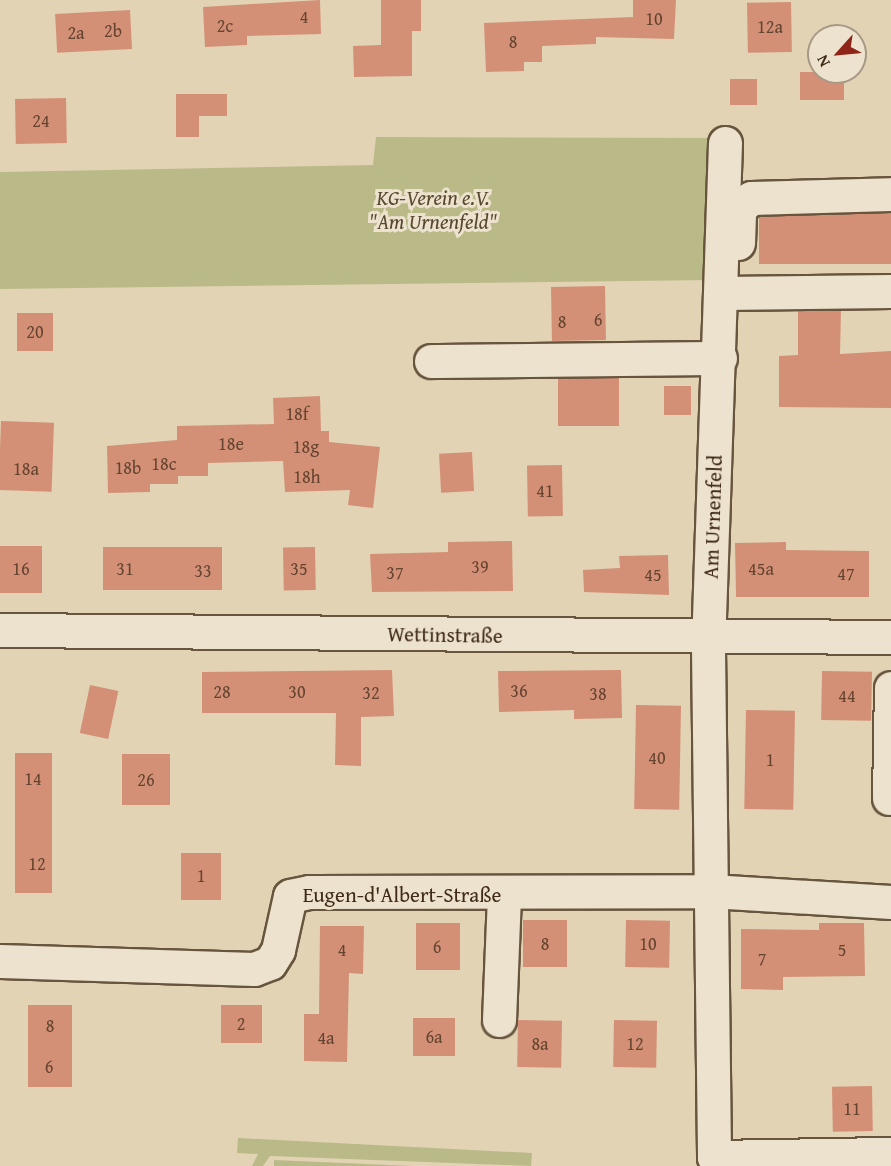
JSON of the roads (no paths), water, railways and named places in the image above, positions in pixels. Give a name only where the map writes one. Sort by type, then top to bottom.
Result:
[{"type":"street","name":"Am Urnenfeld","points":[[711,891],[708,638],[720,358],[729,293],[725,143]]},
{"type":"street","points":[[890,194],[751,198],[739,209],[729,293],[891,291]]},
{"type":"street","points":[[431,361],[720,358]]},
{"type":"street","name":"Wettinstraße","points":[[0,630],[708,638],[891,637]]},
{"type":"street","points":[[889,798],[891,688]]},
{"type":"street","points":[[711,891],[714,1157],[891,1154]]},
{"type":"street","name":"Eugen-d'Albert-Straße","points":[[0,961],[254,969],[270,963],[278,950],[290,896],[711,891],[891,902]]},
{"type":"street","points":[[499,1020],[504,894]]},
{"type":"park label","name":"KG-Verein e.V. \"Am Urnenfeld\"","points":[[433,210]]}]
